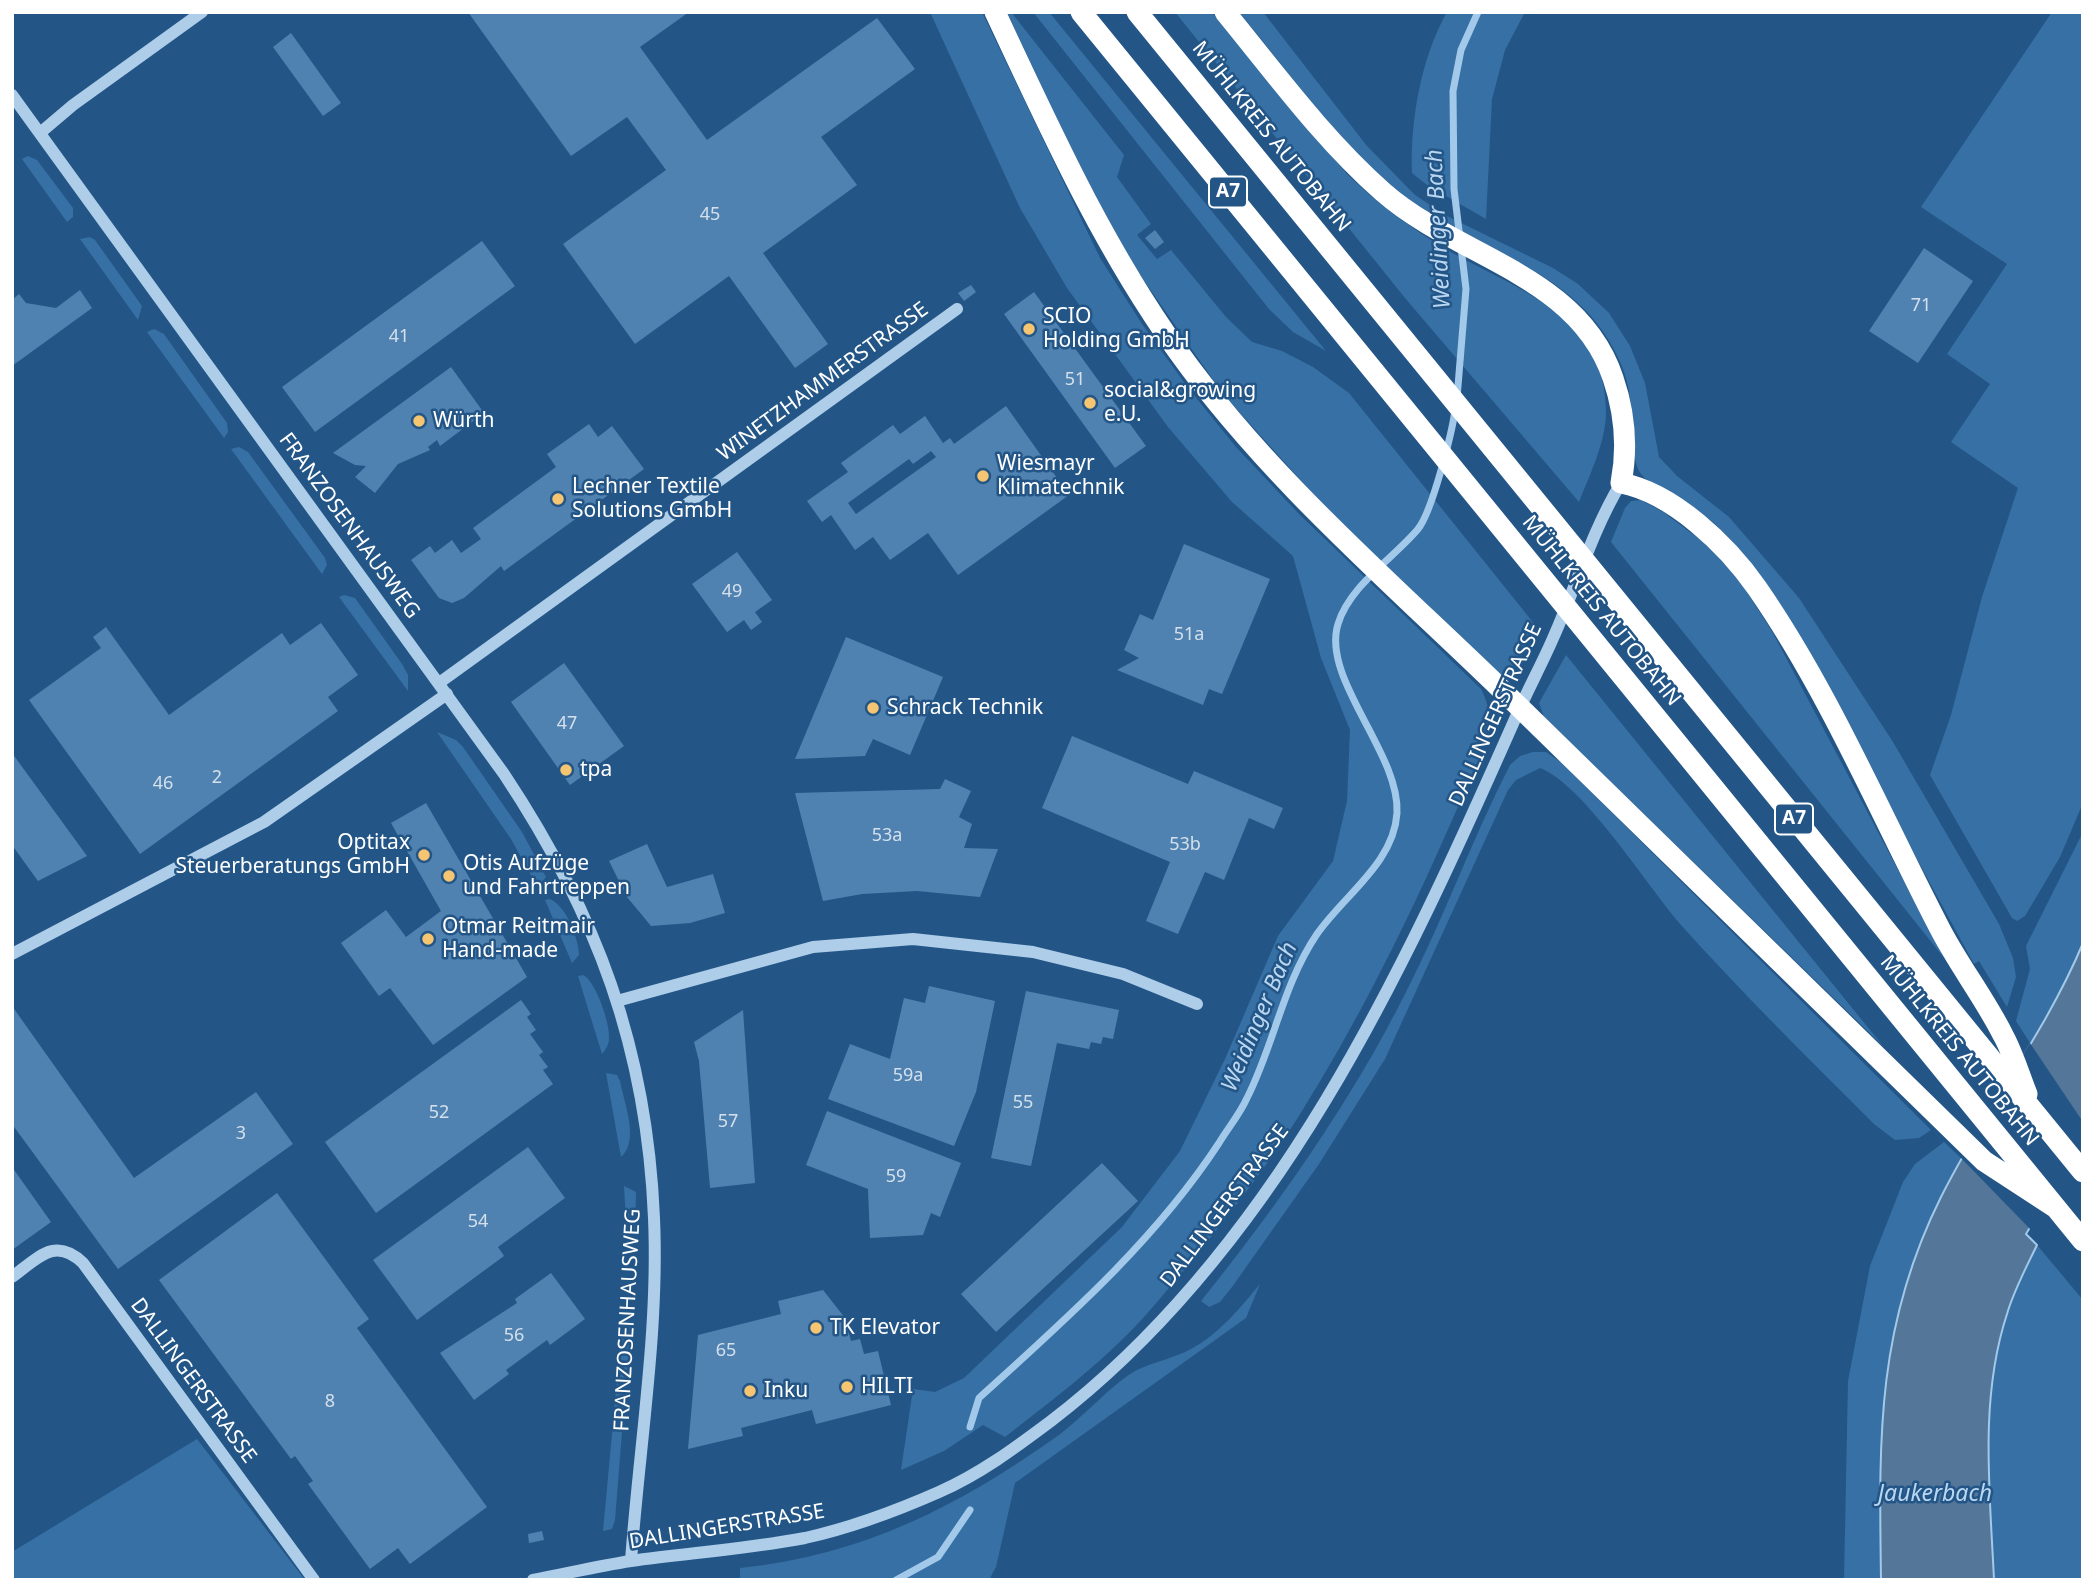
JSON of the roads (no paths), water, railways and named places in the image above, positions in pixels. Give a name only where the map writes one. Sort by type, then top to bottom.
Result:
[{"type":"highway","points":[[995,12],[1087,206],[1124,272],[1215,400],[1279,471],[1362,555],[1940,1119],[1984,1161],[2057,1210]]},
{"type":"highway","name":"MÜHLKREIS AUTOBAHN","points":[[1081,12],[2083,1241]]},
{"type":"highway","name":"MÜHLKREIS AUTOBAHN","points":[[1137,12],[1424,360],[1607,592],[2082,1172]]},
{"type":"highway","points":[[1225,12],[1336,146],[1384,193],[1418,219],[1500,263],[1552,295],[1579,319],[1606,356],[1619,397],[1626,439],[1620,483],[1649,492],[1681,513],[1718,543],[1756,586],[1822,699],[1940,928],[2003,1035],[2036,1115]]},
{"type":"street","points":[[40,133],[73,105],[202,12]]},
{"type":"street","name":"FRANZOSENHAUSWEG","points":[[12,95],[443,688],[544,834],[587,918],[617,1001],[643,1103],[654,1220],[650,1333],[631,1561]]},
{"type":"street","name":"WINETZHAMMERSTRASSE","points":[[12,954],[264,822],[957,309]]},
{"type":"street","name":"DALLINGERSTRASSE","points":[[533,1580],[631,1561],[807,1537],[860,1522],[940,1492],[1001,1459],[1087,1393],[1182,1297],[1237,1230],[1291,1155],[1387,991],[1437,893],[1555,635],[1600,517],[1620,483]]},
{"type":"street","points":[[617,1001],[675,982],[813,947],[913,939],[971,943],[1043,954],[1124,974],[1197,1004]]},
{"type":"street","name":"DALLINGERSTRASSE","points":[[12,1277],[46,1252],[58,1248],[72,1252],[83,1263],[314,1580]]},
{"type":"water","name":"Jaukerbach","points":[[2083,943],[2083,1139],[2026,1234],[2037,1245],[2010,1305],[1998,1346],[1993,1379],[1988,1446],[1994,1580],[1881,1580],[1882,1431],[1893,1338],[1904,1292],[1920,1245],[1941,1197],[1976,1133],[2051,1009]]},
{"type":"waterway","name":"Weidinger Bach","points":[[1457,398],[1466,289],[1454,189],[1453,91],[1461,50],[1478,12]]},
{"type":"waterway","name":"Weidinger Bach","points":[[970,1427],[979,1398],[1107,1278],[1138,1246],[1194,1179],[1244,1104],[1305,953],[1317,934],[1366,878],[1387,848],[1397,813],[1395,790],[1387,766],[1340,668],[1336,645],[1338,624],[1362,584],[1408,540],[1423,520],[1441,472],[1455,410]]},
{"type":"waterway","name":"Weidinger Bach","points":[[896,1580],[938,1557],[970,1510]]},
{"type":"place","name":"SCIO Holding GmbH","points":[[1029,329]]},
{"type":"place","name":"social&growing e.U.","points":[[1090,403]]},
{"type":"place","name":"Würth","points":[[419,421]]},
{"type":"place","name":"Wiesmayr Klimatechnik","points":[[983,476]]},
{"type":"place","name":"Lechner Textile Solutions GmbH","points":[[558,499]]},
{"type":"place","name":"Schrack Technik","points":[[873,708]]},
{"type":"place","name":"tpa","points":[[566,770]]},
{"type":"place","name":"Optitax Steuerberatungs GmbH","points":[[424,855]]},
{"type":"place","name":"Otis Aufzüge und Fahrtreppen","points":[[449,876]]},
{"type":"place","name":"Otmar Reitmair Hand-made","points":[[428,939]]},
{"type":"place","name":"TK Elevator","points":[[816,1328]]},
{"type":"place","name":"HILTI","points":[[847,1387]]},
{"type":"place","name":"Inku","points":[[750,1391]]}]
